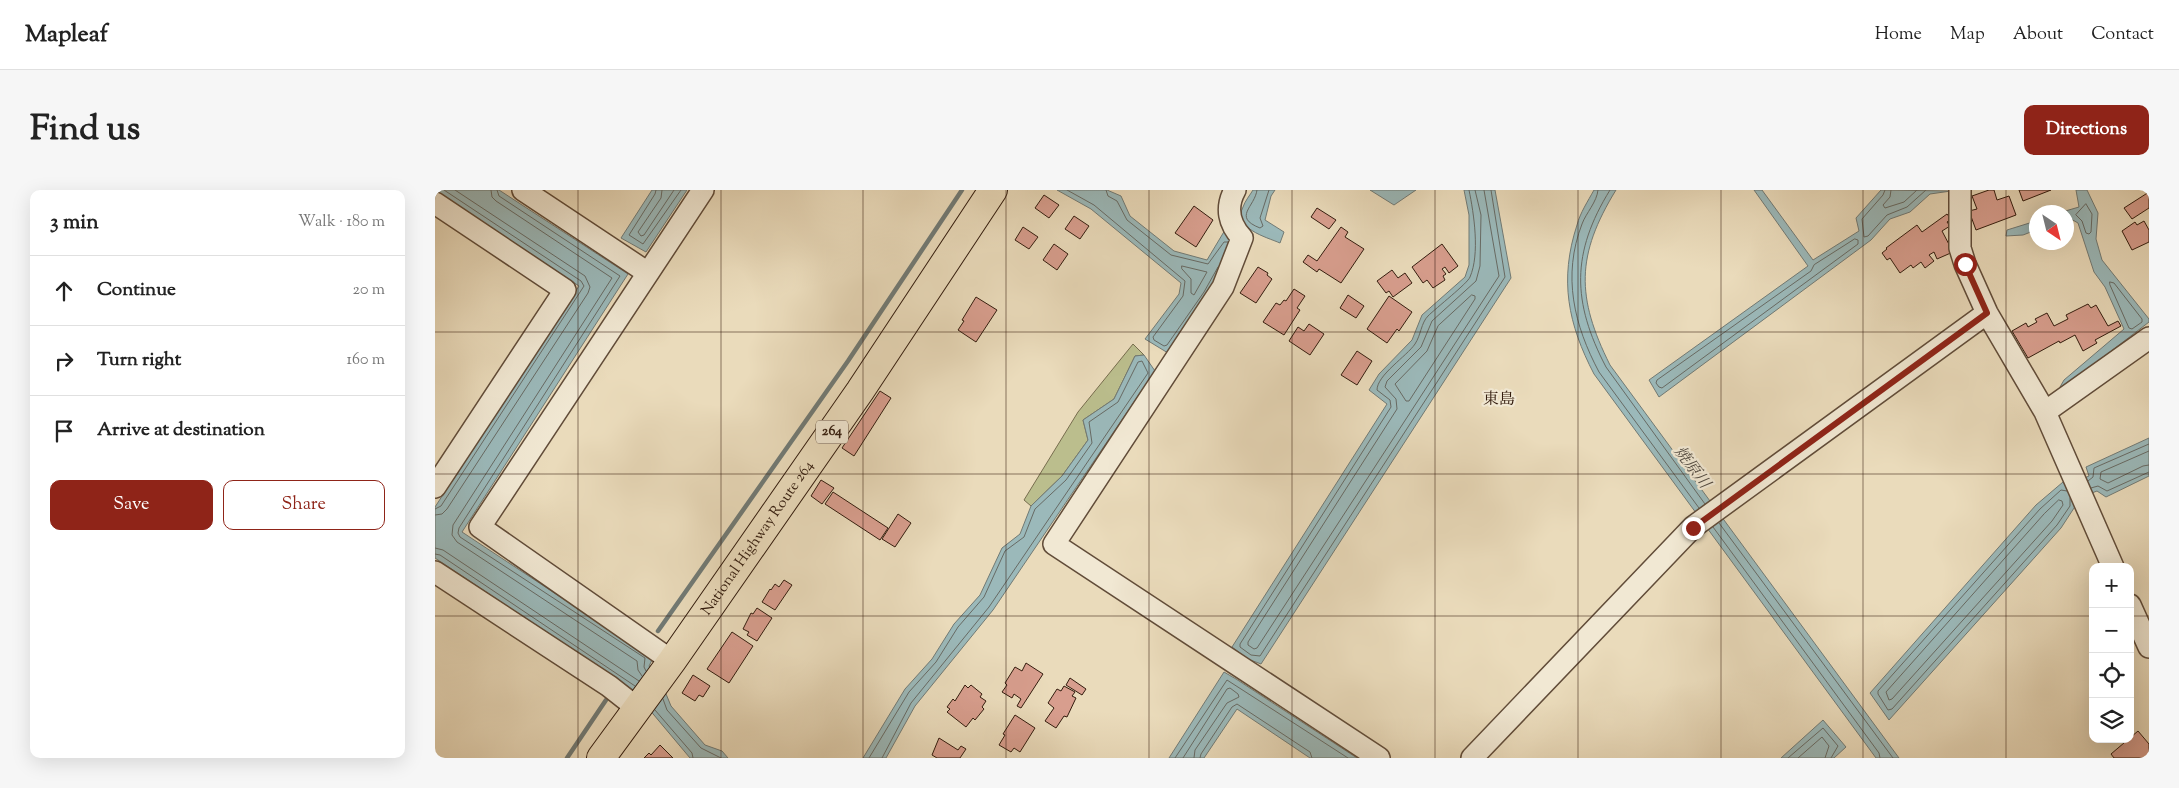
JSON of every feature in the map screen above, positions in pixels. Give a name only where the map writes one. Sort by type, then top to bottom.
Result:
[{"type":"highway","name":"National Highway Route 264","points":[[601,758],[668,666],[860,391],[993,190]]},
{"type":"street","points":[[523,190],[648,273]]},
{"type":"street","points":[[668,666],[480,527],[703,190]]},
{"type":"street","points":[[1235,190],[1229,220],[1242,238],[1223,287],[1054,544],[1379,758]]},
{"type":"street","points":[[1960,190],[1960,248],[1965,264],[1987,313],[2045,412],[2111,563]]},
{"type":"street","points":[[435,203],[565,290],[435,487]]},
{"type":"street","points":[[1472,758],[1693,528],[1723,504],[1987,313]]},
{"type":"street","points":[[2045,412],[2149,338]]},
{"type":"street","points":[[435,572],[609,686],[637,708]]},
{"type":"street","points":[[2131,608],[2149,647]]},
{"type":"green space","points":[[1133,344],[1144,355],[1135,356],[1114,399],[1083,420],[1088,440],[1062,476],[1031,506],[1024,500],[1078,412]]},
{"type":"water","points":[[435,190],[499,190],[628,274],[462,532],[653,658],[649,666],[664,689],[671,706],[705,745],[722,751],[728,758],[690,758],[633,690],[435,558],[435,507],[579,286]]},
{"type":"water","points":[[652,190],[687,190],[646,252],[621,238]]},
{"type":"water","points":[[1057,190],[1107,190],[1121,196],[1130,216],[1174,251],[1207,260],[1225,230],[1236,245],[1209,295],[1168,353],[1145,339],[1179,294],[1181,283],[1091,209]]},
{"type":"water","points":[[1253,190],[1275,190],[1271,196],[1265,220],[1284,232],[1280,243],[1252,231],[1242,221],[1243,207]]},
{"type":"water","points":[[1370,190],[1416,190],[1394,205]]},
{"type":"water","points":[[1464,190],[1495,190],[1511,278],[1261,664],[1248,659],[1232,647],[1387,404],[1369,390],[1379,374],[1412,340],[1422,315],[1465,277],[1469,265],[1469,215]]},
{"type":"water","points":[[1594,190],[1616,190],[1593,235],[1585,276],[1586,297],[1591,318],[1610,365],[1899,758],[1876,758],[1594,374],[1572,319],[1569,301],[1568,264],[1577,225]]},
{"type":"water","points":[[1754,190],[1762,190],[1813,260],[1859,231],[1856,218],[1881,190],[1951,191],[1930,194],[1910,212],[1890,219],[1871,240],[1659,397],[1649,380],[1808,266]]},
{"type":"water","points":[[2076,190],[2087,190],[2098,213],[2096,239],[2102,260],[2149,319],[2149,322],[2067,385],[2060,387],[2064,380],[2124,329],[2105,287],[2094,272],[2078,223],[2074,221],[2074,208],[2079,207]]},
{"type":"water","points":[[2029,223],[2029,233],[2023,235],[2006,236],[2007,230]]},
{"type":"water","points":[[1144,355],[1155,371],[993,610],[915,706],[886,758],[863,758],[905,689],[932,659],[954,624],[980,595],[1002,548],[1020,534],[1031,506],[1062,476],[1088,440],[1083,420],[1114,399],[1135,356]]},
{"type":"water","points":[[2149,438],[2149,476],[2106,497],[2097,491],[2074,500],[2076,505],[2061,528],[1889,720],[1870,693],[2036,505],[2063,482],[2066,486],[2089,476],[2086,467]]},
{"type":"water","points":[[1224,672],[1357,758],[1310,758],[1237,709],[1204,758],[1169,758]]},
{"type":"water","points":[[1823,720],[1846,747],[1834,758],[1781,758]]},
{"type":"building","points":[[1994,190],[1997,200],[2009,196],[2016,215],[1976,230],[1969,211],[1977,209],[1972,196]]},
{"type":"building","points":[[2019,190],[2051,190],[2023,201]]},
{"type":"building","points":[[2149,192],[2149,208],[2132,219],[2124,208]]},
{"type":"building","points":[[1044,195],[1059,205],[1049,218],[1035,208]]},
{"type":"building","points":[[1194,206],[1213,220],[1196,247],[1175,233]]},
{"type":"building","points":[[1317,208],[1336,220],[1329,229],[1311,217]]},
{"type":"building","points":[[1947,214],[1951,219],[1947,222],[1950,226],[1942,231],[1953,252],[1937,259],[1934,252],[1929,255],[1934,261],[1925,268],[1921,262],[1913,268],[1911,265],[1900,273],[1890,258],[1887,260],[1882,253],[1917,225],[1922,232]]},
{"type":"building","points":[[1074,216],[1089,226],[1080,239],[1065,229]]},
{"type":"building","points":[[2144,221],[2149,230],[2149,242],[2132,250],[2122,231],[2135,222],[2137,225]]},
{"type":"building","points":[[1023,227],[1038,237],[1029,249],[1015,240]]},
{"type":"building","points":[[1341,227],[1348,232],[1345,237],[1364,249],[1341,283],[1319,269],[1317,272],[1303,262],[1308,255],[1317,261]]},
{"type":"building","points":[[1054,244],[1068,254],[1057,270],[1043,260]]},
{"type":"building","points":[[1442,244],[1458,266],[1449,273],[1445,267],[1442,269],[1446,274],[1443,276],[1445,280],[1433,288],[1427,280],[1423,283],[1412,267]]},
{"type":"building","points":[[1258,267],[1268,273],[1267,275],[1272,279],[1256,303],[1240,293]]},
{"type":"building","points":[[1392,270],[1398,278],[1405,273],[1412,283],[1393,297],[1389,291],[1386,293],[1377,281]]},
{"type":"building","points":[[1294,289],[1305,296],[1297,308],[1300,310],[1284,335],[1263,322],[1276,303],[1280,305],[1284,300],[1286,301]]},
{"type":"building","points":[[1348,295],[1364,306],[1356,318],[1340,308]]},
{"type":"building","points":[[1389,296],[1412,312],[1399,331],[1397,329],[1387,343],[1367,329]]},
{"type":"building","points":[[976,297],[997,310],[976,342],[958,330]]},
{"type":"building","points":[[2088,304],[2091,308],[2096,305],[2108,326],[2118,321],[2121,326],[2095,340],[2097,343],[2083,351],[2075,335],[2060,343],[2059,341],[2028,358],[2012,331],[2026,323],[2028,327],[2037,322],[2035,319],[2047,313],[2054,326],[2068,319],[2066,315]]},
{"type":"building","points":[[1309,324],[1324,334],[1310,355],[1289,341],[1298,327],[1304,331]]},
{"type":"building","points":[[1357,351],[1372,361],[1357,385],[1341,375]]},
{"type":"building","points":[[880,391],[891,398],[854,456],[842,448]]},
{"type":"building","points":[[821,480],[834,488],[822,504],[811,496]]},
{"type":"building","points":[[833,492],[888,528],[880,540],[825,504]]},
{"type":"building","points":[[898,514],[911,523],[895,547],[882,539]]},
{"type":"building","points":[[784,580],[792,585],[775,610],[762,602],[775,584],[779,587]]},
{"type":"building","points":[[757,608],[772,618],[757,641],[747,635],[749,632],[743,629],[751,613],[753,614]]},
{"type":"building","points":[[732,632],[753,646],[729,683],[707,669]]},
{"type":"building","points":[[1026,663],[1043,674],[1021,708],[1017,706],[1021,699],[1014,694],[1012,698],[1002,692],[1015,667],[1022,671]]},
{"type":"building","points":[[693,675],[710,686],[703,697],[699,695],[695,701],[682,693]]},
{"type":"building","points":[[1070,678],[1086,689],[1082,695],[1066,685]]},
{"type":"building","points":[[965,685],[968,688],[971,685],[982,694],[980,697],[986,701],[982,707],[984,709],[966,727],[947,712],[950,709],[947,707],[953,699],[955,701]]},
{"type":"building","points":[[1064,686],[1075,692],[1072,696],[1076,698],[1067,717],[1064,716],[1056,728],[1045,721],[1054,708],[1048,703],[1057,689],[1061,691]]},
{"type":"building","points":[[1015,715],[1035,728],[1020,752],[1014,748],[1011,752],[999,745],[1005,735],[1003,734]]},
{"type":"building","points":[[2138,731],[2149,744],[2149,758],[2114,758],[2111,754],[2124,743],[2134,743],[2134,734]]},
{"type":"building","points":[[939,738],[958,750],[961,746],[966,749],[960,758],[937,758],[932,755]]},
{"type":"building","points":[[660,745],[673,758],[644,758],[649,753],[651,755]]},
{"type":"waterway","points":[[658,631],[848,361],[962,190]]},
{"type":"waterway","points":[[567,758],[606,700]]},
{"type":"district","name":"東島","points":[[1499,400]]},
{"type":"route","points":[[1693,528],[1723,504],[1987,313],[1965,264]]},
{"type":"water label","name":"焼原川","points":[[1691,468]]}]
